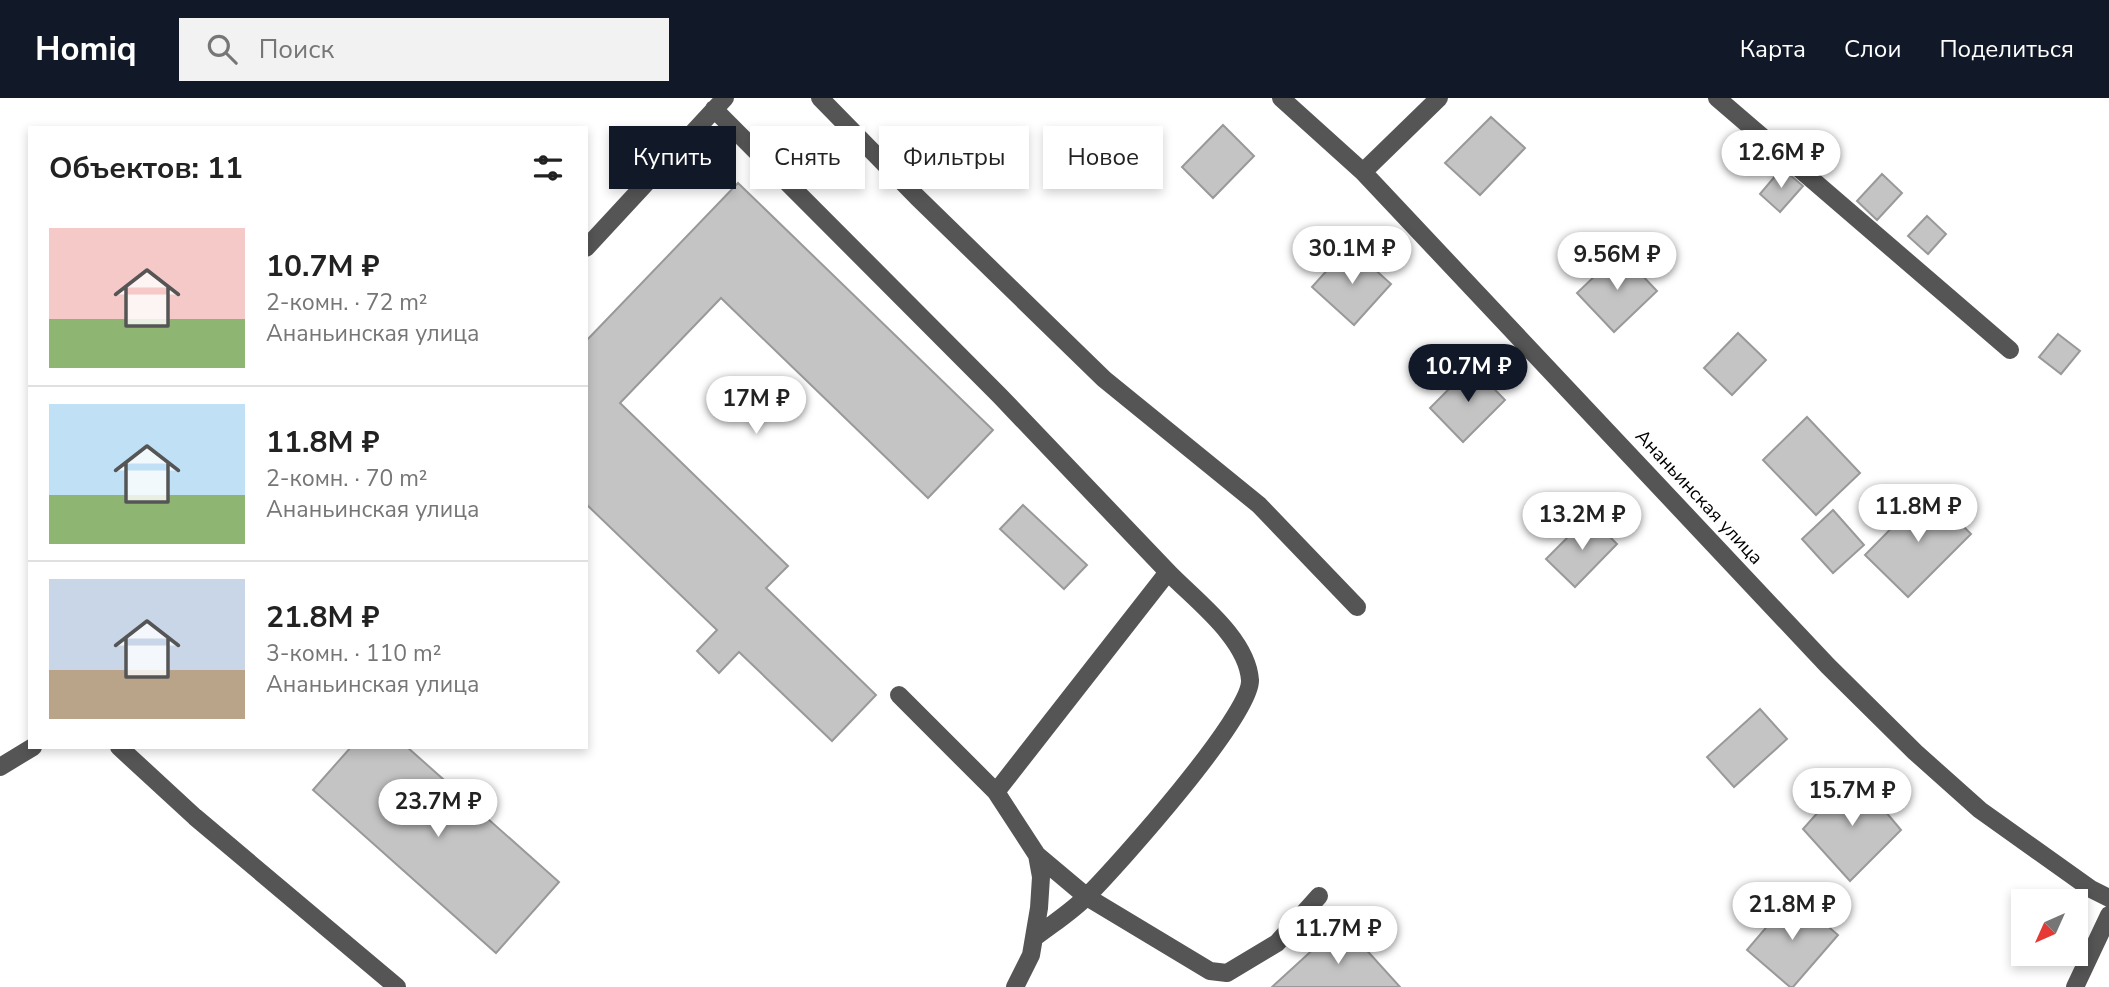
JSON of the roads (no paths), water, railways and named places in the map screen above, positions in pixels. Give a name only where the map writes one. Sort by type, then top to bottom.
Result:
[{"type":"street","points":[[820,98],[917,197],[1104,379],[1258,505],[1357,607]]},
{"type":"street","name":"Ананьинская улица","points":[[1281,98],[1363,172],[1828,666],[1915,752],[1979,810],[2091,889],[2109,898]]},
{"type":"street","points":[[1363,172],[1438,98]]},
{"type":"street","points":[[1717,98],[2010,349]]},
{"type":"street","points":[[588,246],[719,104],[1236,640],[1250,682],[1226,732],[1087,897],[1034,938]]},
{"type":"street","points":[[996,792],[1168,572]]},
{"type":"street","points":[[899,695],[996,792],[1037,855],[1087,897],[1210,971],[1227,972],[1277,943],[1319,896]]},
{"type":"street","points":[[0,767],[30,749]]},
{"type":"street","points":[[121,749],[195,817],[397,987]]},
{"type":"street","points":[[1015,987],[1021,980],[1031,955],[1034,938],[1040,887],[1037,855]]},
{"type":"street","points":[[2075,987],[2109,915]]}]
